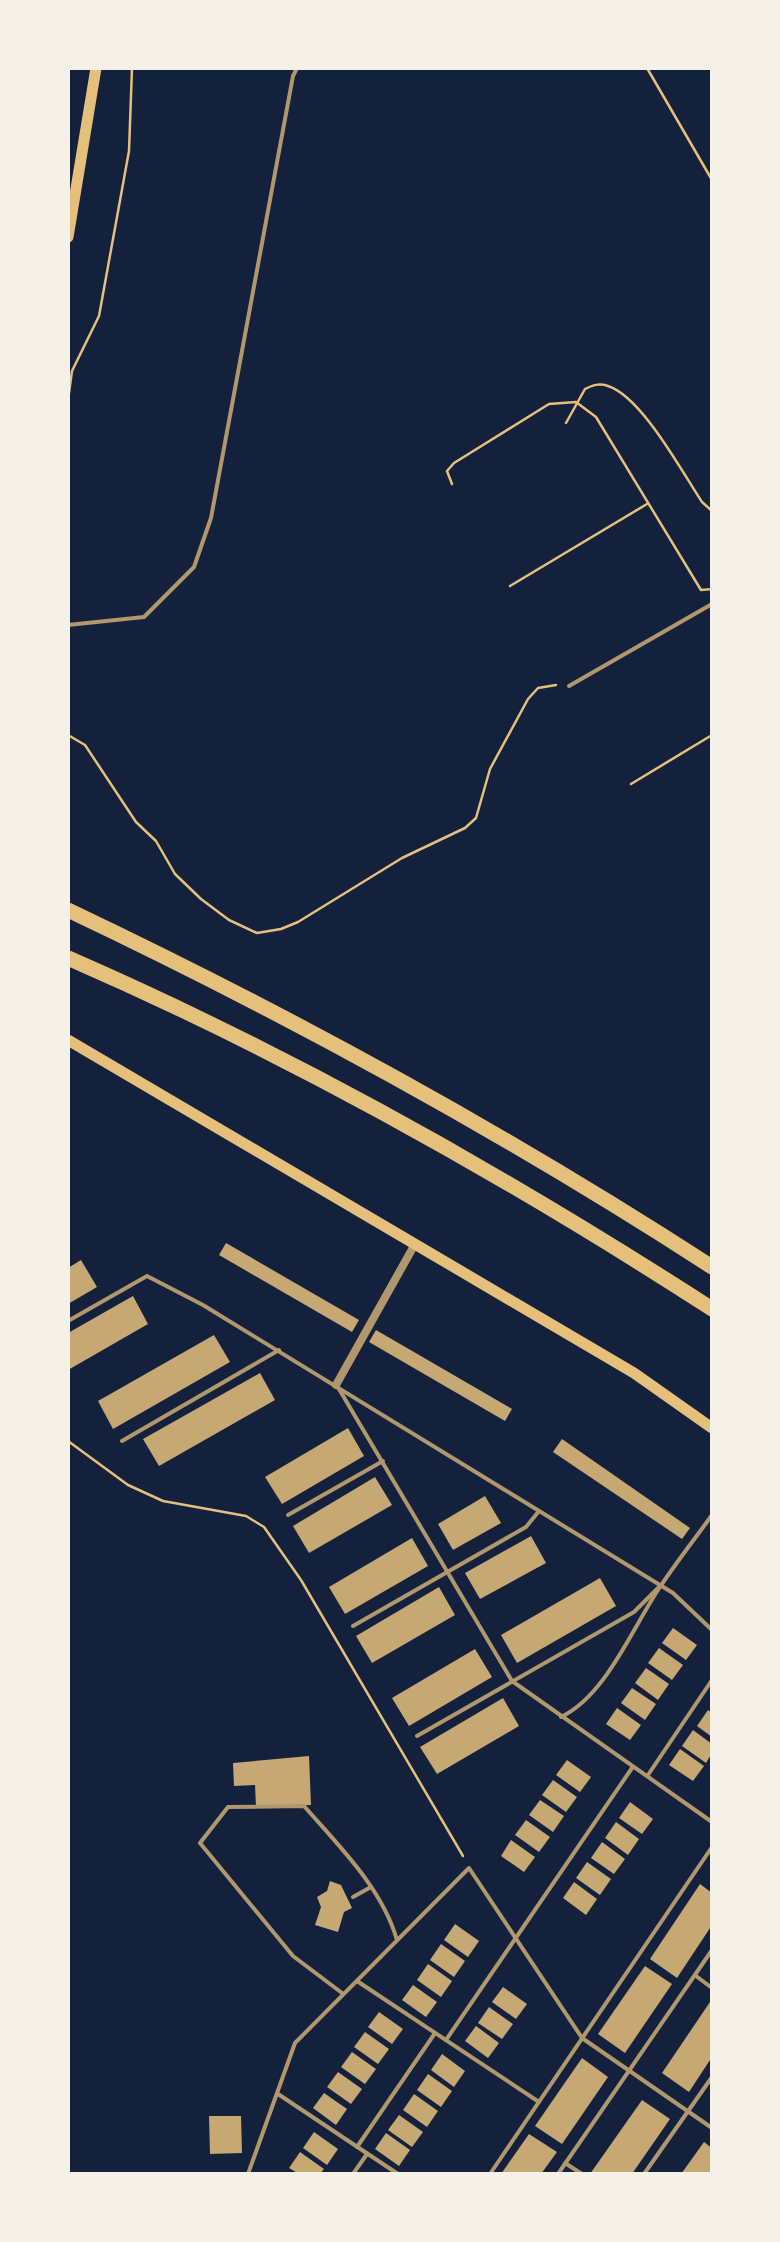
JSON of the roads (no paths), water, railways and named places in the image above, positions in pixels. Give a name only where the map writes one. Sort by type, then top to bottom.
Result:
[{"type":"highway","points":[[68,910],[193,969],[444,1102],[608,1199],[712,1267]]},
{"type":"highway","points":[[68,958],[178,1006],[440,1142],[589,1229],[712,1309]]},
{"type":"main road","points":[[68,236],[96,68]]},
{"type":"main road","points":[[68,1040],[634,1372],[712,1428]]},
{"type":"street","points":[[336,1386],[414,1244]]},
{"type":"lane","points":[[68,624],[144,617],[194,568],[211,518],[297,68]]},
{"type":"lane","points":[[568,686],[712,604]]},
{"type":"lane","points":[[68,1321],[147,1276],[279,1350],[673,1593],[712,1630]]},
{"type":"lane","points":[[122,1440],[279,1350]]},
{"type":"lane","points":[[336,1386],[512,1681],[712,1822]]},
{"type":"lane","points":[[288,1515],[383,1461]]},
{"type":"lane","points":[[353,1626],[526,1527],[540,1511]]},
{"type":"lane","points":[[561,1717],[578,1708],[595,1690],[660,1586],[712,1515]]},
{"type":"lane","points":[[416,1736],[634,1612],[660,1586]]},
{"type":"lane","points":[[648,1775],[712,1680]]},
{"type":"lane","points":[[446,2040],[633,1766]]},
{"type":"lane","points":[[343,1994],[293,1956],[200,1843],[228,1807],[304,1806],[372,1887],[391,1921],[396,1940]]},
{"type":"lane","points":[[490,2174],[712,1847]]},
{"type":"lane","points":[[248,2174],[295,2043],[469,1868],[582,2038],[712,2128]]},
{"type":"lane","points":[[354,1897],[372,1887]]},
{"type":"lane","points":[[558,2174],[712,1950]]},
{"type":"lane","points":[[695,1976],[712,1988]]},
{"type":"lane","points":[[356,1980],[539,2102]]},
{"type":"lane","points":[[358,2147],[435,2033]]},
{"type":"lane","points":[[644,2174],[712,2077]]},
{"type":"lane","points":[[277,2093],[398,2174]]},
{"type":"lane","points":[[353,2174],[367,2154]]},
{"type":"lane","points":[[565,2163],[582,2174]]}]
